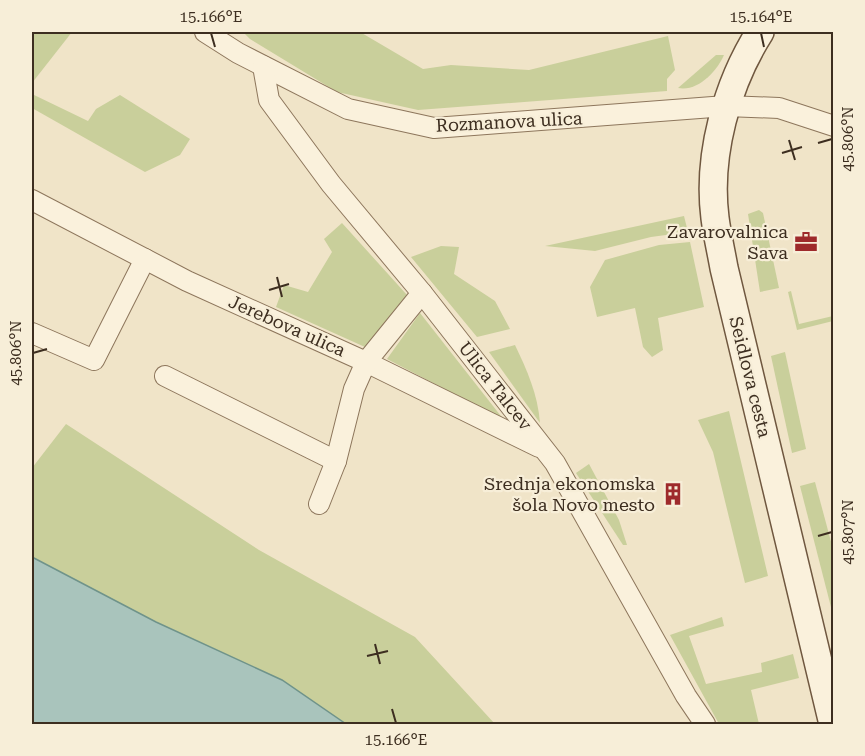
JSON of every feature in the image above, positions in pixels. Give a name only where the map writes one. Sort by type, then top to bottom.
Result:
[{"type":"street","name":"Rozmanova ulica","points":[[205,32],[263,66],[348,109],[434,128],[726,106],[779,108],[834,126]]},
{"type":"street","name":"Seidlova cesta","points":[[760,32],[735,81],[726,106],[714,170],[715,216],[727,279],[833,724]]},
{"type":"street","name":"Ulica Talcev","points":[[263,66],[269,100],[331,184],[422,293],[545,449],[576,498],[686,696],[705,724]]},
{"type":"street","name":"Jerebova ulica","points":[[32,200],[146,259],[545,449]]},
{"type":"street","points":[[32,333],[94,360],[146,259]]},
{"type":"street","points":[[319,504],[336,461],[354,389],[366,362],[422,293]]},
{"type":"street","points":[[165,376],[336,461]]},
{"type":"green space","points":[[32,32],[72,32],[32,83]]},
{"type":"green space","points":[[243,32],[360,32],[423,69],[451,65],[529,70],[668,36],[675,70],[667,79],[667,91],[418,110],[337,92],[250,39]]},
{"type":"green space","points":[[716,55],[724,55],[712,74],[693,87],[678,88]]},
{"type":"green space","points":[[32,94],[88,121],[96,109],[120,95],[190,139],[180,155],[145,172],[32,108]]},
{"type":"green space","points":[[759,210],[763,213],[779,288],[760,292],[748,214]]},
{"type":"green space","points":[[684,216],[688,232],[651,237],[595,251],[545,246]]},
{"type":"green space","points":[[342,223],[407,295],[365,347],[276,307],[284,285],[308,292],[332,252],[324,239]]},
{"type":"green space","points":[[690,242],[704,307],[658,318],[663,350],[652,357],[643,347],[635,308],[597,317],[590,287],[605,260],[659,245]]},
{"type":"green space","points":[[441,246],[459,247],[454,274],[495,301],[510,329],[477,337],[411,257]]},
{"type":"green space","points":[[791,291],[799,324],[833,316],[833,321],[797,330],[788,292]]},
{"type":"green space","points":[[420,313],[504,420],[387,359]]},
{"type":"green space","points":[[515,345],[528,373],[540,423],[489,352]]},
{"type":"green space","points":[[785,352],[806,449],[792,453],[771,356]]},
{"type":"green space","points":[[729,411],[768,576],[745,583],[713,452],[698,420]]},
{"type":"green space","points":[[66,424],[259,550],[415,637],[495,724],[346,724],[282,680],[156,622],[32,557],[32,468]]},
{"type":"green space","points":[[589,464],[619,520],[627,545],[623,545],[576,473]]},
{"type":"green space","points":[[815,482],[833,549],[833,615],[800,486]]},
{"type":"green space","points":[[722,617],[724,626],[689,636],[706,684],[762,672],[761,663],[793,654],[799,678],[751,690],[759,724],[719,724],[670,635]]},
{"type":"water","points":[[32,557],[156,622],[282,680],[346,724],[32,724]]},
{"type":"place","name":"Zavarovalnica Sava","points":[[806,242]]},
{"type":"place","name":"Srednja ekonomska šola Novo mesto","points":[[673,494]]}]
